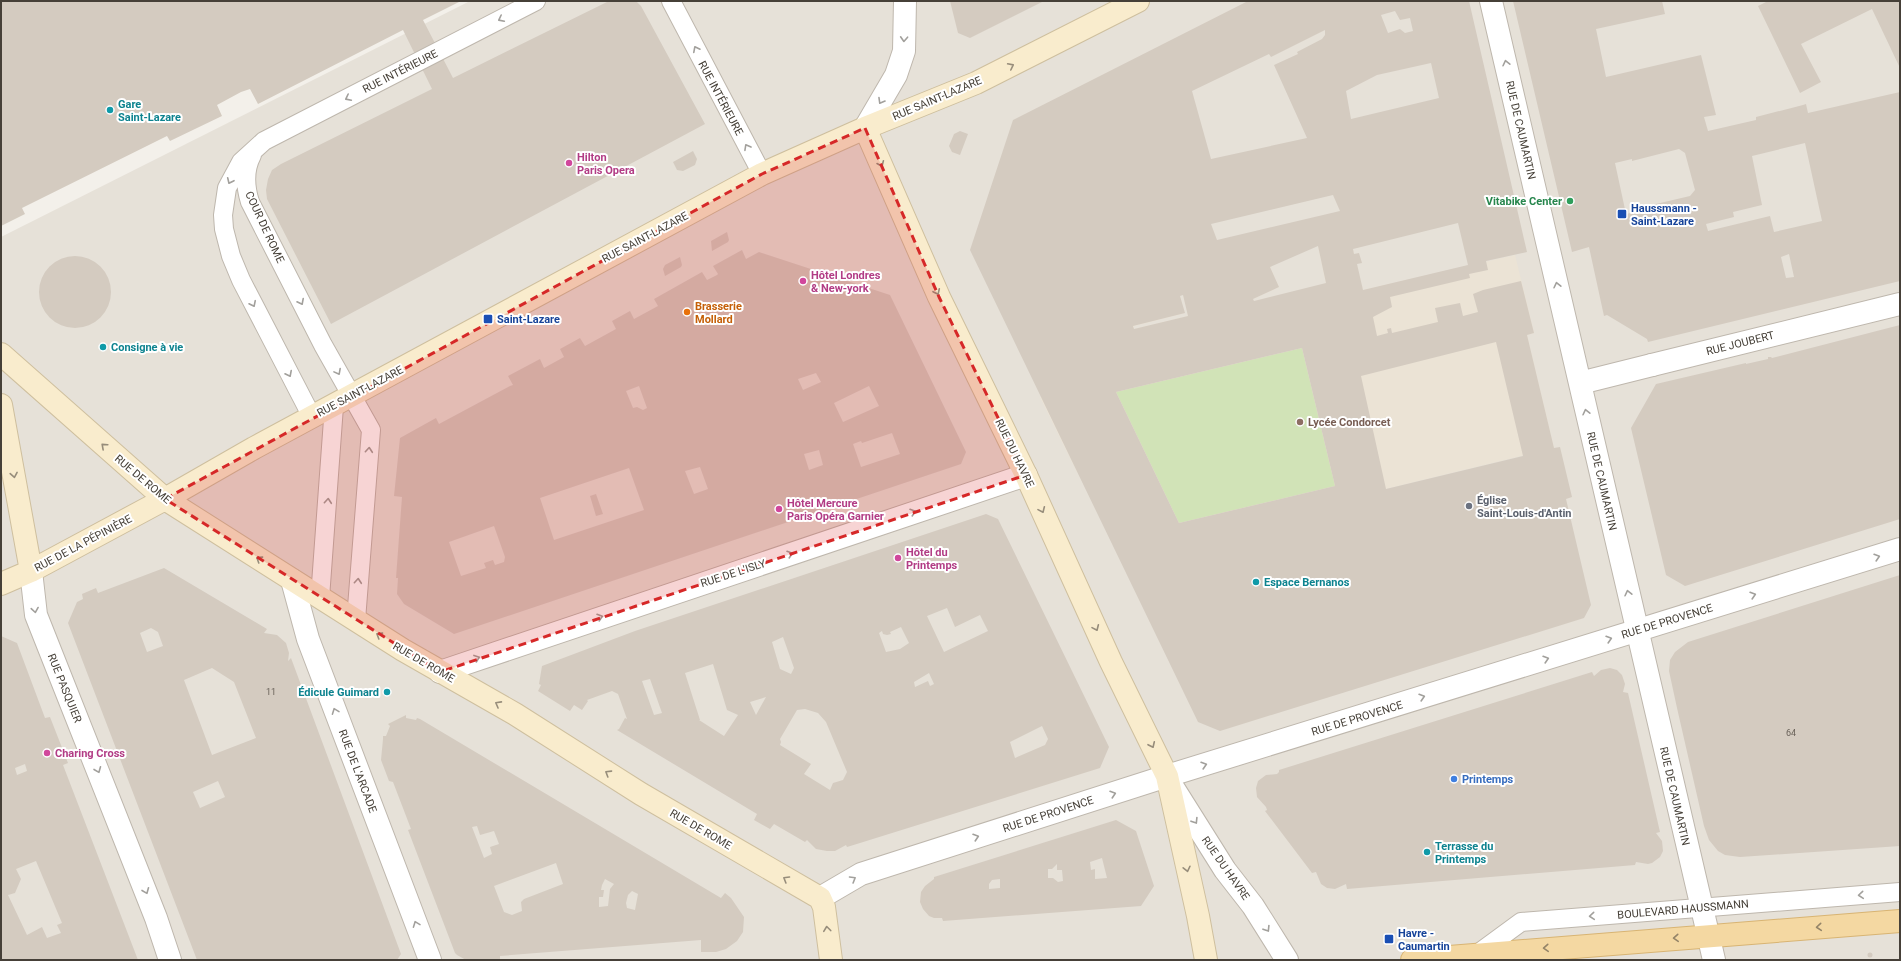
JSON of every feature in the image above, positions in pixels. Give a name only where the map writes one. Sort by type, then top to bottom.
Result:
[{"type":"main road","name":"RUE SAINT-LAZARE","points":[[165,499],[312,417],[762,174],[865,128],[976,83],[1138,1]]},
{"type":"main road","name":"RUE DU HAVRE","points":[[865,128],[939,297],[1026,474],[1112,662],[1167,776],[1206,960]]},
{"type":"main road","name":"RUE DE ROME","points":[[1,354],[165,499],[320,598],[440,672],[515,714],[641,794],[820,898]]},
{"type":"main road","name":"RUE PASQUIER","points":[[1,405],[4,436],[31,572]]},
{"type":"main road","name":"RUE DE LA PÉPINIÈRE","points":[[1,584],[31,572],[165,499]]},
{"type":"main road","points":[[820,898],[824,907],[831,960]]},
{"type":"main road","points":[[1412,960],[1477,957],[1900,920]]},
{"type":"street","points":[[865,128],[896,75],[904,51],[905,1]]},
{"type":"street","name":"RUE DE CAUMARTIN","points":[[1491,1],[1636,631],[1714,960]]},
{"type":"street","name":"RUE JOUBERT","points":[[1580,383],[1900,304]]},
{"type":"street","name":"RUE DE L'ISLY","points":[[440,672],[1026,474]]},
{"type":"street","name":"RUE DE PROVENCE","points":[[820,898],[861,874],[1167,776],[1900,549]]},
{"type":"street","name":"RUE PASQUIER","points":[[31,572],[36,615],[156,918],[170,960]]},
{"type":"street","name":"RUE DE L'ARCADE","points":[[292,580],[308,639],[430,960]]},
{"type":"street","name":"RUE DU HAVRE","points":[[1167,776],[1225,870],[1253,906],[1287,960]]},
{"type":"lane","name":"RUE INTÉRIEURE","points":[[264,141],[536,1]]},
{"type":"lane","name":"RUE INTÉRIEURE","points":[[671,1],[762,174]]},
{"type":"lane","name":"COUR DE ROME","points":[[264,141],[250,160],[246,178],[248,196],[342,401],[371,430],[356,620]]},
{"type":"lane","points":[[264,141],[241,162],[227,188],[223,214],[224,229],[231,256],[241,280],[312,417]]},
{"type":"lane","points":[[320,598],[342,401]]},
{"type":"lane","name":"BOULEVARD HAUSSMANN","points":[[1477,957],[1521,922],[1900,892]]},
{"type":"highlighted area","points":[[865,128],[939,297],[1026,475],[440,672],[165,499],[762,174]]},
{"type":"shaded area","points":[[470,1],[1900,1],[1900,960],[1,960],[1,237]]},
{"type":"shaded area","name":"Lycée Condorcet","points":[[1349,233],[1363,290],[1515,255],[1534,333],[1527,335],[1554,448],[1369,493],[1198,572],[1077,472],[1040,397],[1125,377],[1104,314],[1180,296],[1185,313],[1134,326],[1134,329],[1188,316],[1183,295],[1270,267],[1279,287],[1253,299],[1254,301],[1326,284],[1318,246]]},
{"type":"green space","points":[[1302,348],[1335,486],[1179,523],[1116,392]]},
{"type":"building","points":[[1,1],[461,1],[423,20],[453,78],[609,1],[636,1],[641,6],[705,124],[331,324],[267,199],[266,190],[268,179],[272,170],[281,164],[432,89],[403,30],[258,104],[250,89],[241,92],[217,105],[222,116],[170,141],[167,136],[22,208],[25,214],[1,226]]},
{"type":"building","points":[[950,1],[1044,1],[970,38],[958,33]]},
{"type":"building","points":[[1248,1],[1469,1],[1527,252],[1486,261],[1488,270],[1469,274],[1470,278],[1390,297],[1392,307],[1373,317],[1377,336],[1388,333],[1387,329],[1391,328],[1392,333],[1438,322],[1435,308],[1460,303],[1463,316],[1478,312],[1473,294],[1483,290],[1521,281],[1534,333],[1527,335],[1554,448],[1560,447],[1572,497],[1566,499],[1591,605],[1584,618],[1220,731],[1198,722],[970,250],[1013,120]],"holes":[[[1395,11],[1400,20],[1410,18],[1413,31],[1405,33],[1400,29],[1388,33],[1381,15]],[[1325,30],[1325,35],[1322,39],[1297,52],[1298,54],[1274,65],[1307,138],[1211,159],[1192,91],[1269,54],[1271,57]],[[1431,63],[1439,98],[1351,119],[1346,91],[1377,75]],[[1333,195],[1340,211],[1217,240],[1211,224]],[[1458,223],[1468,265],[1363,290],[1357,264],[1362,263],[1359,253],[1354,254],[1353,249]],[[1318,246],[1326,283],[1254,301],[1253,299],[1279,287],[1270,267]],[[1183,295],[1188,316],[1134,329],[1133,326],[1185,313],[1180,296]],[[1496,342],[1523,456],[1386,489],[1361,376]],[[1302,348],[1335,486],[1179,523],[1116,392]]]},
{"type":"building","points":[[1513,1],[1662,1],[1665,14],[1596,29],[1606,77],[1701,55],[1716,115],[1704,117],[1708,131],[1756,120],[1756,117],[1806,104],[1808,113],[1900,92],[1900,281],[1648,342],[1647,339],[1607,315],[1604,316],[1589,247],[1572,252]],"holes":[[[1805,143],[1822,221],[1774,232],[1770,216],[1708,231],[1706,224],[1734,217],[1733,212],[1762,205],[1752,156]],[[1679,149],[1685,153],[1695,190],[1690,196],[1643,207],[1644,210],[1626,214],[1615,163],[1632,159],[1632,161]],[[1789,254],[1794,277],[1786,278],[1781,257]]]},
{"type":"building","points":[[1768,1],[1900,1],[1900,68],[1872,9],[1801,44],[1821,82],[1800,93],[1758,6]]},
{"type":"building","points":[[960,131],[968,134],[960,155],[952,152],[949,146],[954,134]]},
{"type":"building","points":[[693,151],[697,159],[695,165],[683,171],[677,170],[673,162]]},
{"type":"building","points":[[727,232],[728,242],[712,251],[711,241]]},
{"type":"building","points":[[742,250],[746,259],[759,252],[890,295],[966,452],[961,464],[454,634],[404,604],[397,594],[398,578],[396,578],[402,497],[394,496],[400,438],[436,418],[439,424],[513,385],[508,376],[540,359],[544,368],[564,357],[560,349],[580,338],[585,346],[616,329],[612,321],[630,311],[634,319],[658,306],[654,299],[702,272],[707,280],[717,275],[718,274],[713,266]],"holes":[[[816,373],[821,382],[803,390],[798,379]],[[639,386],[647,408],[643,410],[637,407],[633,408],[626,391]],[[869,386],[879,406],[843,422],[834,403]],[[892,433],[900,454],[861,467],[853,444],[861,441],[862,443]],[[819,450],[823,465],[809,470],[804,454]],[[700,467],[708,489],[694,494],[685,471]],[[629,468],[644,510],[554,540],[540,498]],[[494,526],[505,557],[504,562],[495,565],[493,560],[484,563],[486,568],[461,576],[449,542]]]},
{"type":"building","points":[[68,256],[82,256],[89,258],[101,266],[109,278],[111,292],[109,306],[101,318],[89,326],[82,328],[68,328],[61,326],[49,318],[41,306],[39,299],[39,285],[41,278],[49,266],[61,258]]},
{"type":"building","points":[[680,257],[681,267],[665,276],[663,269],[665,265]]},
{"type":"building","points":[[1900,325],[1900,519],[1685,586],[1666,575],[1631,428],[1656,384],[1768,359],[1768,357],[1772,358]]},
{"type":"building","points":[[596,494],[603,514],[596,516],[590,496]]},
{"type":"building","points":[[986,514],[998,519],[1109,747],[1100,768],[847,847],[846,845],[835,851],[816,849],[807,840],[805,842],[774,824],[770,829],[754,820],[757,814],[617,730],[625,718],[627,719],[618,694],[612,691],[587,700],[588,701],[582,710],[574,705],[570,711],[538,691],[541,685],[539,684],[542,666],[635,631]],"holes":[[[947,608],[955,627],[980,615],[988,631],[944,652],[927,616]],[[901,627],[909,643],[900,649],[886,652],[879,633],[882,631],[883,634],[891,634],[890,632]],[[783,637],[794,668],[791,674],[780,669],[772,642]],[[713,664],[727,710],[738,715],[724,736],[700,720],[685,673]],[[929,673],[934,684],[930,686],[928,681],[915,687],[914,682]],[[650,679],[662,713],[654,715],[642,681]],[[766,697],[756,715],[750,702]],[[805,709],[818,713],[826,722],[847,772],[843,780],[833,783],[830,790],[804,774],[811,764],[780,745],[780,739],[797,710]],[[1042,726],[1048,739],[1045,745],[1015,758],[1010,742]]]},
{"type":"building","points":[[164,568],[267,629],[264,633],[277,635],[286,643],[289,653],[288,661],[291,658],[401,954],[397,960],[197,960],[68,623],[77,602],[83,599],[82,594],[96,588],[98,593]],"holes":[[[151,628],[158,632],[163,646],[147,652],[140,633]],[[212,668],[234,682],[256,738],[212,755],[184,680]],[[218,781],[225,797],[200,808],[193,792]]]},
{"type":"building","points":[[1900,575],[1900,846],[1740,857],[1725,855],[1718,851],[1709,840],[1704,826],[1669,671],[1670,660],[1675,652],[1688,642]]},
{"type":"building","points":[[1,636],[17,643],[45,718],[50,717],[68,763],[63,765],[138,960],[1,960]],"holes":[[[25,764],[27,771],[17,775],[15,768]],[[36,861],[62,923],[57,925],[61,933],[47,938],[42,927],[27,935],[8,895],[15,893],[21,879],[16,869]]]},
{"type":"building","name":"Printemps","points":[[1610,668],[1617,670],[1622,675],[1625,684],[1623,692],[1628,693],[1660,832],[1656,833],[1662,841],[1663,851],[1660,857],[1652,863],[1648,864],[1636,862],[1635,865],[1347,889],[1346,884],[1335,889],[1327,888],[1321,884],[1316,872],[1312,873],[1265,811],[1267,810],[1266,807],[1257,797],[1256,788],[1258,781],[1266,775],[1277,774],[1279,770],[1592,672],[1594,676],[1601,670]]},
{"type":"building","points":[[406,715],[406,718],[416,720],[417,718],[420,719],[721,898],[725,893],[731,898],[744,917],[743,932],[737,941],[726,949],[716,952],[701,952],[701,940],[500,956],[500,960],[466,960],[457,955],[408,830],[411,829],[393,782],[389,781],[381,760],[383,736],[386,736],[390,726],[388,724]],"holes":[[[477,826],[480,835],[494,831],[499,844],[490,847],[492,854],[484,858],[472,827]],[[556,863],[563,884],[524,899],[521,902],[522,911],[512,915],[504,912],[494,886]],[[605,879],[614,884],[610,889],[608,906],[599,907],[599,897],[603,897],[604,890],[601,890]],[[632,891],[638,894],[635,910],[627,908],[626,903],[628,895]]]},
{"type":"building","points":[[1116,820],[1136,831],[1154,886],[1141,906],[943,921],[942,918],[934,918],[929,916],[923,909],[920,902],[921,892],[925,886],[934,879],[934,877]],"holes":[[[1102,858],[1107,878],[1095,879],[1095,869],[1091,870],[1090,862]],[[1057,864],[1057,870],[1062,870],[1063,881],[1058,882],[1053,878],[1048,878],[1048,869],[1052,869]],[[1000,879],[1000,888],[989,889],[989,884],[992,880]]]},
{"type":"building","points":[[1868,953],[1872,953],[1872,957],[1868,957]]},
{"type":"place","name":"Gare Saint-Lazare","points":[[110,110]]},
{"type":"place","name":"Hilton Paris Opera","points":[[569,163]]},
{"type":"place","name":"Vitabike Center","points":[[1570,201]]},
{"type":"place","name":"Haussmann - Saint-Lazare","points":[[1622,214]]},
{"type":"place","name":"Hôtel Londres & New-york","points":[[803,281]]},
{"type":"place","name":"Brasserie Mollard","points":[[687,312]]},
{"type":"place","name":"Saint-Lazare","points":[[488,319]]},
{"type":"place","name":"Consigne à vie","points":[[103,347]]},
{"type":"place","name":"Lycée Condorcet","points":[[1300,422]]},
{"type":"place","name":"Église Saint-Louis-d'Antin","points":[[1469,506]]},
{"type":"place","name":"Hôtel Mercure Paris Opéra Garnier","points":[[779,509]]},
{"type":"place","name":"Hôtel du Printemps","points":[[898,558]]},
{"type":"place","name":"Espace Bernanos","points":[[1256,582]]},
{"type":"place","name":"Édicule Guimard","points":[[387,692]]},
{"type":"place","name":"Charing Cross","points":[[47,753]]},
{"type":"place","name":"Printemps","points":[[1454,779]]},
{"type":"place","name":"Terrasse du Printemps","points":[[1427,852]]},
{"type":"place","name":"Havre - Caumartin","points":[[1389,939]]}]
